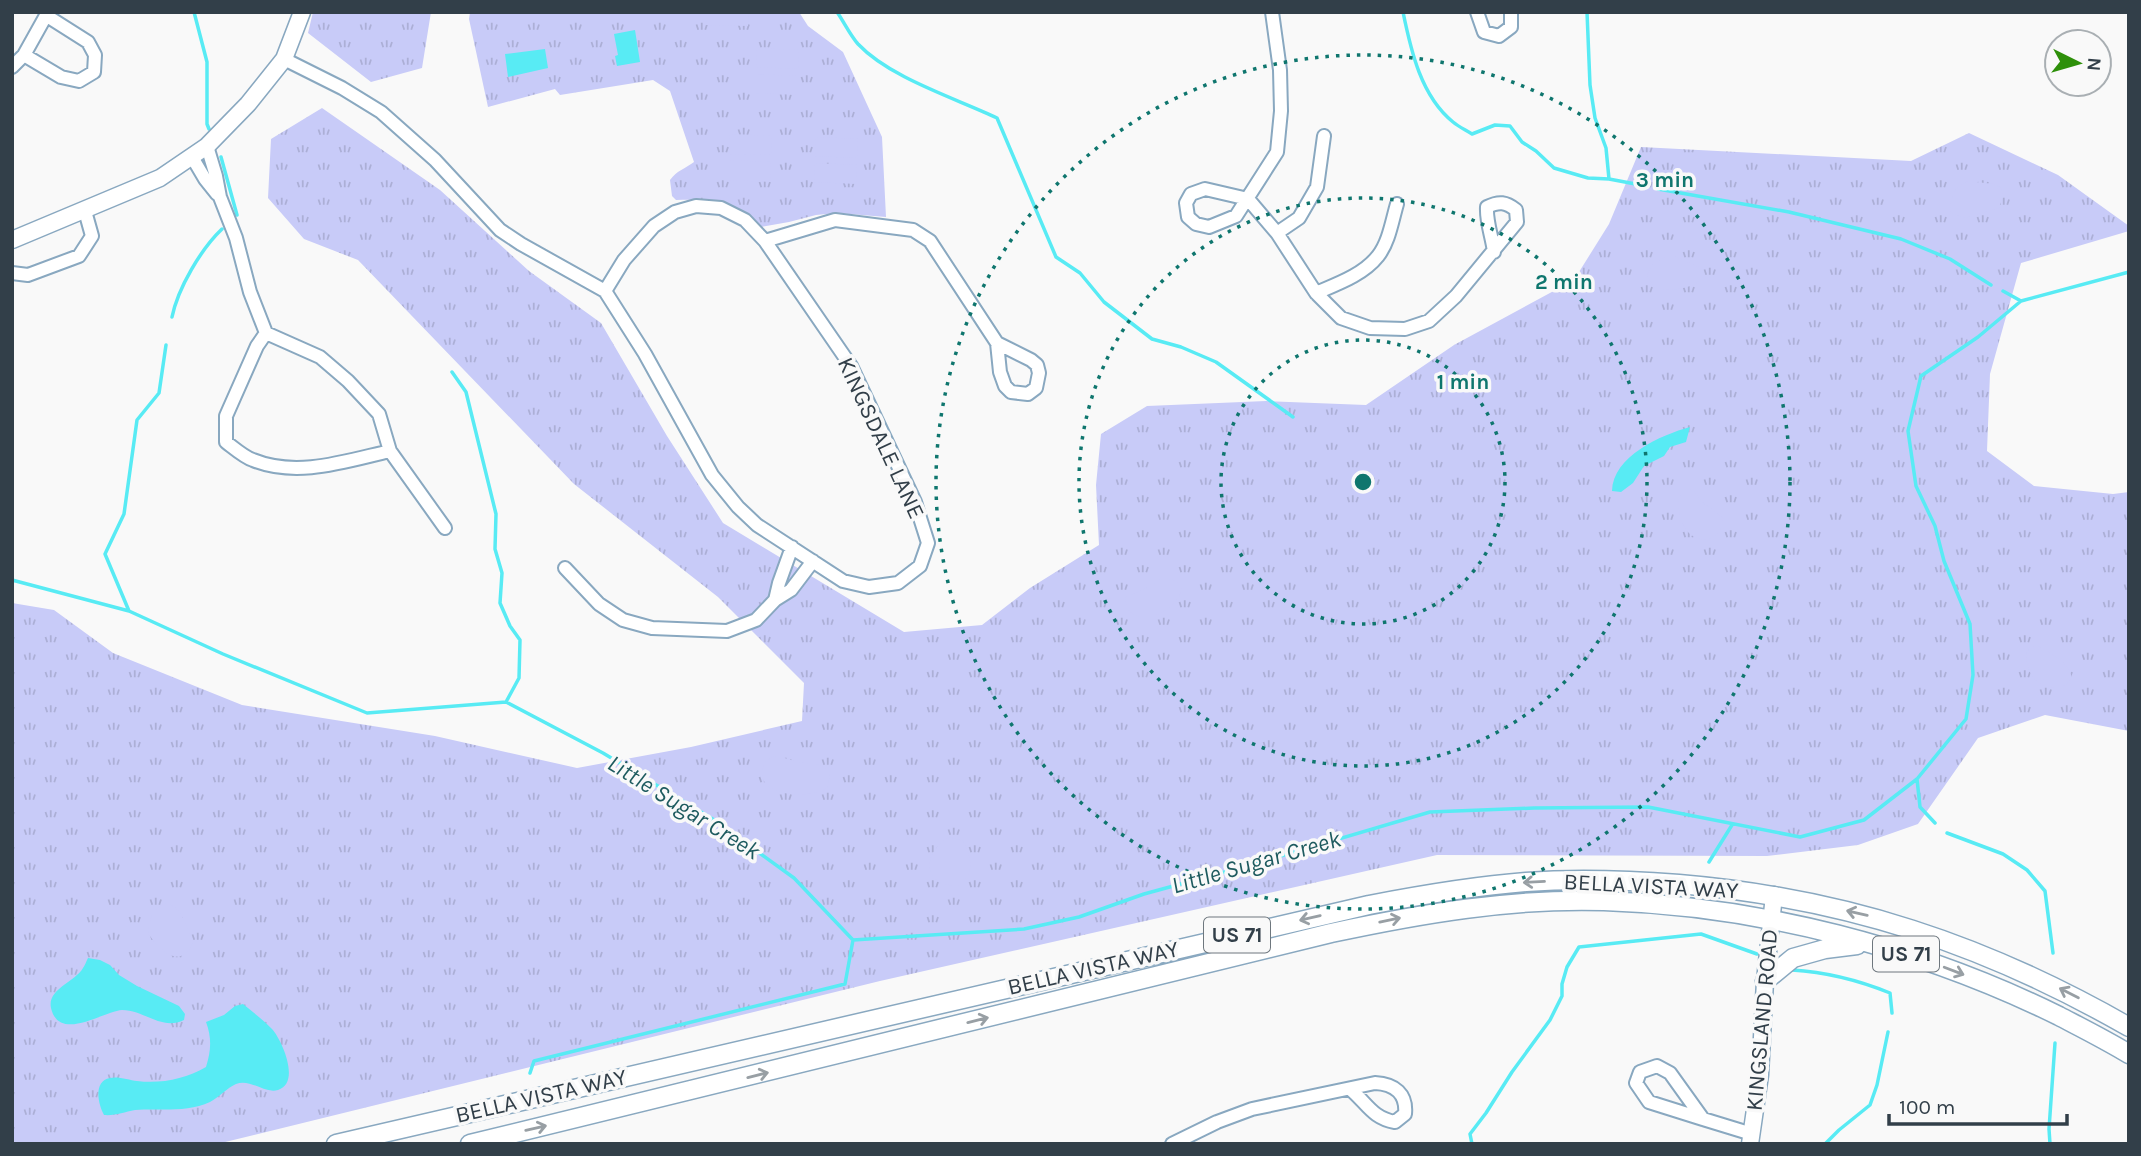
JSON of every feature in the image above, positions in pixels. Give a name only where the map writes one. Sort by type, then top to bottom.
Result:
[{"type":"main road","name":"BELLA VISTA WAY","points":[[337,1144],[1343,911],[1436,892],[1527,882],[1622,880],[1721,888],[1774,895],[1886,920],[1953,942],[2014,967],[2075,996],[2129,1027]]},
{"type":"main road","name":"BELLA VISTA WAY","points":[[470,1144],[1331,933],[1413,916],[1511,904],[1602,901],[1690,907],[1771,920],[1870,944],[1922,959],[2035,1004],[2129,1054]]},
{"type":"main road","points":[[1765,981],[1793,958],[1825,949],[1870,944]]},
{"type":"street","points":[[12,240],[160,178],[206,146],[248,104],[284,59],[302,12]]},
{"type":"street","points":[[1272,12],[1281,111],[1277,152],[1248,199],[1236,216],[1209,227],[1196,224],[1188,217],[1186,203],[1191,194],[1205,189],[1248,199],[1277,233],[1316,293],[1341,318],[1370,328],[1405,329],[1429,321],[1456,296],[1494,252]]},
{"type":"street","points":[[1477,12],[1484,32],[1500,36],[1511,27],[1511,12]]},
{"type":"street","points":[[12,67],[24,55],[48,14],[88,42],[95,55],[94,72],[79,81],[61,77],[24,55]]},
{"type":"street","name":"KINGSDALE LANE","points":[[284,59],[342,88],[381,112],[435,160],[500,230],[605,291],[645,355],[712,475],[757,525],[843,581],[869,587],[898,583],[920,566],[928,543],[915,502],[851,366],[765,241],[745,220],[721,208],[696,206],[676,212],[654,226],[631,251],[605,291]]},
{"type":"street","points":[[1277,233],[1299,218],[1317,187],[1324,136]]},
{"type":"street","points":[[206,146],[216,176],[219,197],[236,238],[250,292],[266,333],[320,356],[379,414],[390,451],[445,528]]},
{"type":"street","points":[[192,157],[219,197]]},
{"type":"street","points":[[1316,293],[1351,278],[1378,257],[1386,242],[1396,204]]},
{"type":"street","points":[[12,273],[28,275],[79,256],[92,236],[85,211]]},
{"type":"street","points":[[765,241],[835,220],[913,230],[930,241],[997,343]]},
{"type":"street","points":[[266,333],[257,346],[226,416],[226,442],[251,460],[280,468],[324,467],[390,451]]},
{"type":"street","points":[[775,600],[792,547]]},
{"type":"street","points":[[565,568],[599,604],[623,620],[652,628],[727,631],[756,621],[775,600],[791,590],[813,561]]},
{"type":"street","name":"KINGSLAND ROAD","points":[[1751,1139],[1760,1074],[1765,981],[1774,895]]},
{"type":"street","points":[[1703,1119],[1670,1073],[1657,1066],[1640,1072],[1636,1083],[1649,1102],[1703,1119],[1751,1139]]},
{"type":"street","points":[[1172,1144],[1217,1122],[1252,1109],[1350,1089]]},
{"type":"green space","points":[[313,12],[431,12],[422,68],[371,82],[308,33]]},
{"type":"green space","points":[[470,12],[799,12],[808,26],[843,52],[882,137],[886,217],[837,213],[761,227],[722,203],[676,200],[672,196],[670,180],[694,162],[670,91],[653,80],[560,95],[555,89],[488,107],[469,19]]},
{"type":"green space","points":[[707,12],[749,12],[748,26],[706,25]]},
{"type":"green space","points":[[757,48],[799,50],[798,69],[756,67]]},
{"type":"green space","points":[[755,74],[797,76],[797,95],[755,93]]},
{"type":"green space","points":[[322,108],[440,190],[529,271],[601,323],[667,436],[723,523],[904,632],[982,625],[1030,588],[1099,545],[1096,485],[1101,434],[1147,406],[1266,401],[1366,405],[1454,345],[1574,280],[1609,224],[1641,147],[1911,161],[1969,133],[2058,175],[2129,226],[2129,231],[2021,263],[1990,374],[1987,451],[2034,486],[2113,494],[2129,492],[2129,731],[2045,715],[1978,738],[1918,824],[1858,845],[1767,856],[1437,855],[880,981],[217,1144],[12,1144],[12,603],[54,610],[113,653],[242,705],[435,736],[577,768],[691,747],[802,721],[804,683],[718,597],[574,484],[358,260],[304,239],[268,198],[271,139]]},
{"type":"green space","points":[[730,134],[772,136],[771,155],[729,154]]},
{"type":"green space","points":[[816,137],[858,139],[857,158],[815,156]]},
{"type":"green space","points":[[729,160],[771,162],[770,182],[729,180]]},
{"type":"green space","points":[[815,163],[857,165],[856,184],[814,182]]},
{"type":"green space","points":[[1967,181],[1994,184],[2001,188],[2003,196],[1999,208],[1965,218],[1951,213],[1953,194]]},
{"type":"green space","points":[[1674,256],[1701,268],[1701,280],[1685,288],[1656,290],[1647,276],[1648,271],[1657,262]]},
{"type":"green space","points":[[1689,489],[1722,517],[1722,526],[1713,537],[1698,538],[1685,528],[1679,511],[1679,501],[1683,491]]},
{"type":"green space","points":[[1160,579],[1174,580],[1180,585],[1181,592],[1176,601],[1168,609],[1146,617],[1130,612],[1126,597]]},
{"type":"green space","points":[[2038,646],[2054,655],[2068,668],[2072,678],[2067,683],[2060,687],[2050,687],[2034,679],[2026,655],[2029,648]]},
{"type":"green space","points":[[775,756],[823,767],[830,774],[827,788],[810,794],[788,794],[769,787],[762,770],[766,761]]},
{"type":"green space","points":[[949,837],[963,841],[970,859],[970,869],[961,885],[939,882],[930,869],[933,853]]},
{"type":"green space","points":[[165,903],[180,913],[193,942],[182,956],[176,957],[163,951],[148,933],[152,915]]},
{"type":"shaded area","points":[[635,30],[640,62],[617,66],[614,34]]},
{"type":"shaded area","points":[[545,49],[548,68],[508,77],[505,54]]},
{"type":"shaded area","points":[[1690,427],[1686,442],[1670,447],[1664,456],[1644,466],[1633,483],[1621,492],[1612,491],[1614,479],[1629,457],[1666,435]]},
{"type":"shaded area","points":[[88,958],[110,965],[119,975],[137,986],[179,1006],[185,1014],[184,1020],[176,1023],[161,1022],[122,1010],[83,1022],[63,1023],[56,1018],[51,1001],[57,991],[79,973]]},
{"type":"shaded area","points":[[243,1004],[272,1029],[280,1042],[289,1071],[285,1086],[273,1091],[241,1083],[210,1102],[192,1108],[135,1110],[104,1115],[98,1094],[105,1080],[116,1077],[146,1082],[164,1081],[206,1067],[210,1044],[206,1022]]},
{"type":"waterway","points":[[194,12],[207,62],[209,129]]},
{"type":"waterway","points":[[837,12],[858,44],[887,67],[997,118],[1056,257],[1080,273],[1104,302],[1152,339],[1181,347],[1216,362],[1293,417]]},
{"type":"waterway","points":[[1403,12],[1414,57],[1425,86],[1442,111],[1455,124],[1472,134],[1495,125],[1510,126],[1522,142],[1554,168],[1588,178],[1646,186]]},
{"type":"waterway","points":[[1587,12],[1590,85],[1595,118],[1606,148],[1609,179]]},
{"type":"waterway","points":[[221,157],[237,215]]},
{"type":"waterway","points":[[1658,189],[1789,212],[1901,239],[1950,259],[1991,285]]},
{"type":"waterway","points":[[172,317],[179,294],[191,270],[222,229]]},
{"type":"waterway","name":"Little Sugar Creek","points":[[12,580],[129,611],[223,654],[367,713],[506,702],[603,753],[711,818],[794,878],[853,940],[1024,929],[1079,917],[1144,894],[1430,812],[1648,807],[1800,837],[1864,820],[1917,779],[1966,719],[1973,675],[1970,624],[1944,561],[1935,526],[1916,486],[1908,431],[1921,376],[1978,337],[2021,301],[2129,272]]},
{"type":"waterway","points":[[2003,291],[2021,301]]},
{"type":"waterway","points":[[129,611],[105,554],[124,514],[137,420],[159,393],[166,345]]},
{"type":"waterway","points":[[452,372],[466,392],[496,514],[495,549],[502,573],[500,603],[510,626],[520,640],[519,678],[506,702]]},
{"type":"waterway","points":[[1917,779],[1920,807],[1935,823]]},
{"type":"waterway","points":[[1709,862],[1732,825]]},
{"type":"waterway","points":[[1947,833],[2003,854],[2027,870],[2045,891],[2053,953]]},
{"type":"waterway","points":[[1472,1144],[1470,1134],[1550,1020],[1562,996],[1567,967],[1579,947],[1701,934],[1757,954]]},
{"type":"waterway","points":[[530,1073],[534,1061],[845,984],[853,940]]},
{"type":"waterway","points":[[1792,970],[1842,977],[1890,993],[1892,1013]]},
{"type":"waterway","points":[[1825,1144],[1870,1105],[1888,1032]]},
{"type":"waterway","points":[[2050,1144],[2055,1043]]}]
